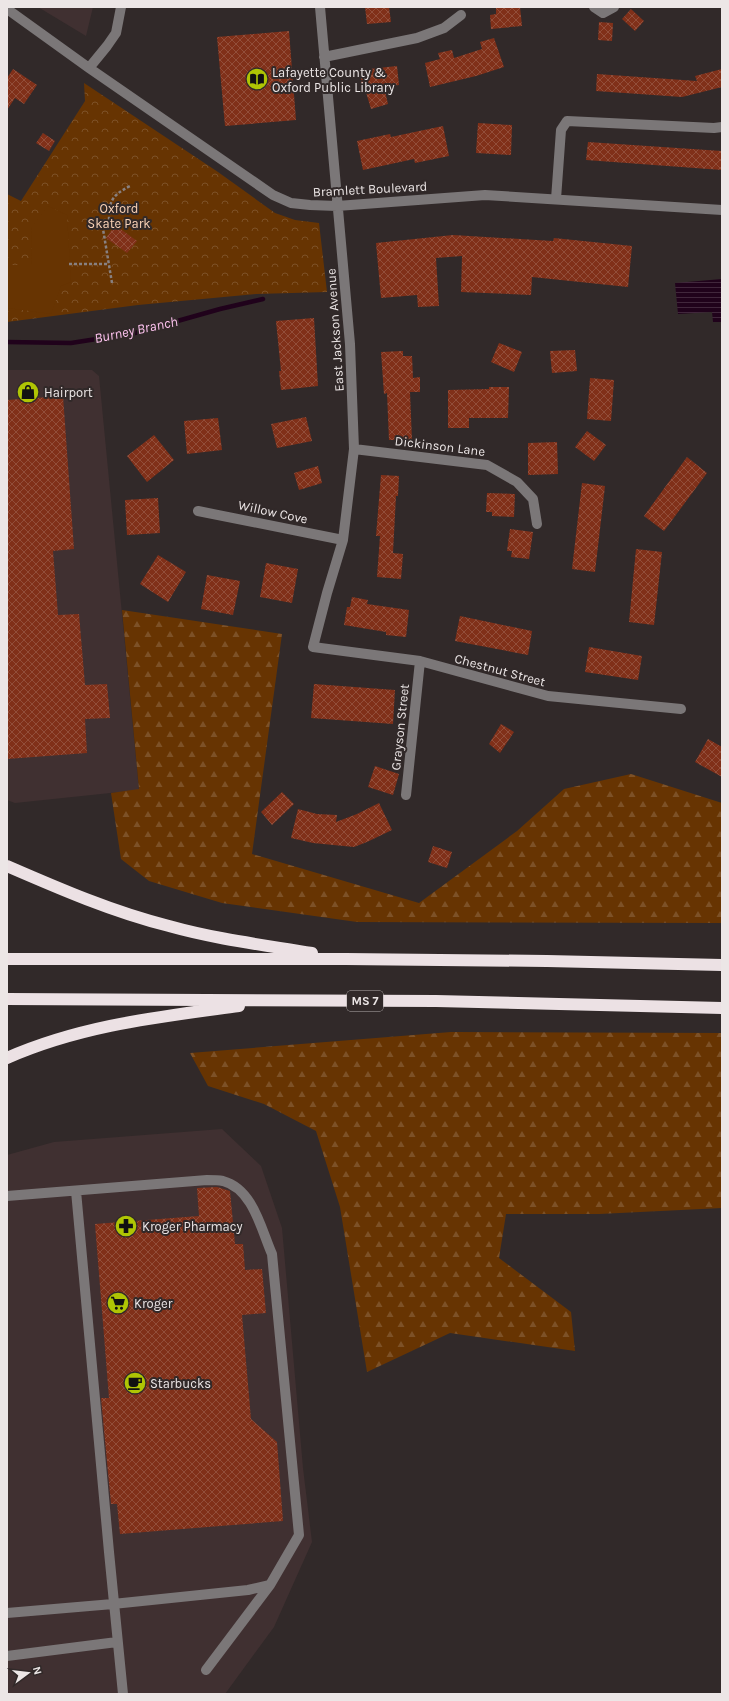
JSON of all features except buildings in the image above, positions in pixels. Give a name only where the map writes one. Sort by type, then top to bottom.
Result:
[{"type":"highway","points":[[7,866],[86,900],[168,926],[229,939],[346,959]]},
{"type":"highway","points":[[7,959],[346,959],[547,961],[722,965]]},
{"type":"highway","name":"MS 7","points":[[7,999],[436,1001],[722,1008]]},
{"type":"highway","points":[[7,1058],[79,1032],[141,1020],[282,1001]]},
{"type":"street","points":[[88,68],[108,46],[116,33],[121,7]]},
{"type":"street","name":"East Jackson Avenue","points":[[314,647],[327,593],[343,540],[354,449],[350,344],[320,7]]},
{"type":"street","points":[[594,7],[603,13],[614,7]]},
{"type":"street","name":"Bramlett Boulevard","points":[[7,9],[88,68],[273,196],[290,203],[310,206],[337,206],[485,195],[722,210]]},
{"type":"street","points":[[324,57],[417,38],[444,28],[461,15]]},
{"type":"street","points":[[556,199],[561,130],[567,121],[706,128],[722,127]]},
{"type":"street","name":"Dickinson Lane","points":[[354,449],[488,465],[517,482],[533,499],[537,524]]},
{"type":"street","name":"Willow Cove","points":[[198,510],[343,540]]},
{"type":"street","name":"Chestnut Street","points":[[314,647],[420,661],[548,696],[681,709]]},
{"type":"street","name":"Grayson Street","points":[[406,795],[420,661]]},
{"type":"street","points":[[7,1196],[207,1180],[222,1181],[234,1186],[245,1195],[255,1212],[272,1254],[299,1535],[270,1585],[206,1670]]},
{"type":"street","points":[[76,1191],[113,1604],[123,1694]]},
{"type":"street","points":[[7,1613],[248,1590],[270,1585]]},
{"type":"street","points":[[7,1656],[117,1642]]},
{"type":"path","points":[[112,283],[102,223],[109,222],[109,208],[112,198],[130,186]]},
{"type":"path","points":[[69,264],[109,264]]},
{"type":"shaded area","points":[[38,7],[93,7],[86,36]]},
{"type":"shaded area","points":[[722,279],[722,322],[713,322],[712,312],[678,314],[675,283]]},
{"type":"shaded area","points":[[7,370],[92,370],[99,376],[139,790],[15,803],[7,800]]},
{"type":"shaded area","points":[[222,1129],[261,1166],[282,1228],[303,1468],[312,1542],[274,1627],[225,1694],[7,1694],[7,1155],[54,1142]]},
{"type":"green space","name":"Oxford Skate Park","points":[[84,83],[218,172],[275,213],[295,220],[319,223],[327,292],[256,294],[138,305],[7,322],[7,194],[21,201],[85,101]]},
{"type":"green space","points":[[48,206],[67,215],[71,282],[61,286],[51,314],[8,308],[7,265],[32,265],[31,228]]},
{"type":"green space","points":[[122,610],[282,634],[252,854],[419,903],[517,831],[564,789],[631,774],[722,803],[722,923],[357,922],[222,903],[149,881],[121,859],[111,793],[139,789]]},
{"type":"green space","points":[[451,1032],[722,1033],[722,1208],[599,1214],[506,1214],[499,1258],[571,1312],[575,1351],[450,1333],[367,1372],[340,1207],[316,1131],[264,1104],[208,1086],[190,1053]]},
{"type":"waterway","name":"Burney Branch","points":[[7,342],[71,343],[135,333],[220,309],[263,299]]},
{"type":"place","name":"Lafayette County & Oxford Public Library","points":[[257,79]]},
{"type":"place","name":"Hairport","points":[[28,392]]},
{"type":"place","name":"Kroger Pharmacy","points":[[126,1226]]},
{"type":"place","name":"Kroger","points":[[118,1303]]},
{"type":"place","name":"Starbucks","points":[[135,1383]]}]
